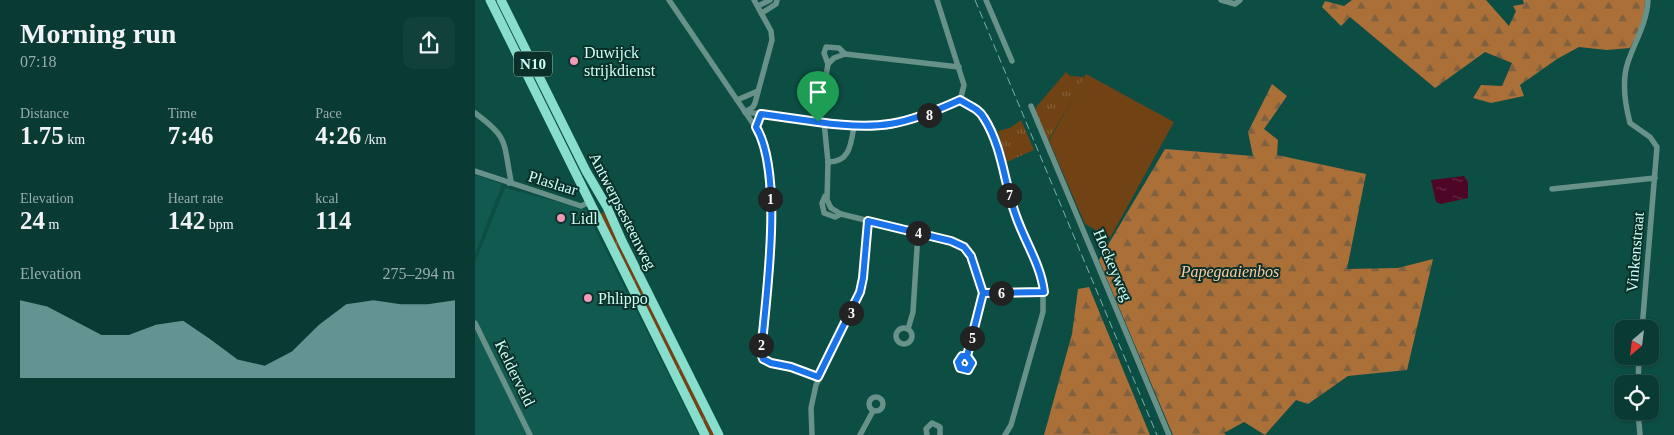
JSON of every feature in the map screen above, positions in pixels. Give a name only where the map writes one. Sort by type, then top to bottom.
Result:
[{"type":"main road","name":"Antwerpsesteenweg","points":[[490,0],[585,172],[607,207],[622,241],[719,435]]},
{"type":"main road","name":"Antwerpsesteenweg","points":[[501,0],[594,213],[705,435]]},
{"type":"main road","points":[[594,213],[597,203],[607,207]]},
{"type":"street","points":[[669,0],[756,127],[767,154],[771,226],[761,356],[765,361],[791,367],[818,377]]},
{"type":"street","points":[[745,112],[753,108],[772,40],[771,31],[756,3],[770,0]]},
{"type":"street","points":[[762,13],[776,4],[777,0]]},
{"type":"street","points":[[937,0],[964,85],[960,100]]},
{"type":"street","points":[[986,0],[1012,61]]},
{"type":"street","points":[[1221,0],[1235,4],[1240,0]]},
{"type":"street","name":"Vinkenstraat","points":[[1643,320],[1657,148],[1655,142],[1630,123],[1625,105],[1627,64],[1645,18],[1648,0]]},
{"type":"street","points":[[845,54],[839,48],[826,47],[824,53],[828,64],[821,122],[828,162],[826,194],[831,208],[841,214],[951,241],[964,247],[971,256],[983,293],[967,356]]},
{"type":"street","points":[[828,64],[834,58],[845,54],[959,67]]},
{"type":"street","points":[[737,100],[758,92]]},
{"type":"street","points":[[745,112],[855,126],[898,124],[925,116],[960,100]]},
{"type":"street","points":[[960,100],[978,110],[995,137],[1013,207],[1041,274],[1044,292],[1043,312],[1039,329],[1011,425],[1005,435]]},
{"type":"street","name":"Hockeyweg","points":[[1031,106],[1169,435]]},
{"type":"street","name":"Plaslaar","points":[[475,113],[496,129],[502,137],[511,180],[509,183]]},
{"type":"street","points":[[756,127],[761,114]]},
{"type":"street","points":[[828,162],[837,162],[845,157],[855,126]]},
{"type":"street","name":"Plaslaar","points":[[475,171],[581,206],[590,202]]},
{"type":"street","points":[[1552,189],[1655,178]]},
{"type":"street","points":[[812,435],[812,401],[818,377],[860,292],[868,221]]},
{"type":"street","points":[[908,329],[913,312],[918,233]]},
{"type":"street","points":[[983,293],[1044,292]]},
{"type":"street","name":"Kelderveld","points":[[475,323],[530,435]]},
{"type":"street","points":[[860,435],[873,411]]},
{"type":"street","points":[[1639,420],[1640,435]]},
{"type":"street","points":[[927,435],[926,428],[932,423],[940,427],[940,435]]},
{"type":"shaded area","points":[[475,175],[502,184],[475,254]]},
{"type":"shaded area","points":[[505,188],[585,209],[699,435],[475,435],[475,263]]},
{"type":"green space","points":[[1352,0],[1486,0],[1509,26],[1516,11],[1513,6],[1524,4],[1523,0],[1645,0],[1641,25],[1630,48],[1607,50],[1579,47],[1557,59],[1520,85],[1524,96],[1491,103],[1473,98],[1481,85],[1502,86],[1512,63],[1485,52],[1435,88],[1350,17],[1341,26],[1322,7],[1325,1],[1344,6]]},
{"type":"green space","points":[[1066,72],[1070,76],[1085,77],[1048,141],[1035,111],[1037,106]]},
{"type":"green space","points":[[1086,74],[1174,122],[1110,238],[1085,224],[1049,141]]},
{"type":"green space","name":"Papegaaienbos","points":[[1272,84],[1287,96],[1264,129],[1278,140],[1277,155],[1366,174],[1347,269],[1398,268],[1433,259],[1407,370],[1348,376],[1308,404],[1296,400],[1265,435],[1244,422],[1224,433],[1226,435],[1173,435],[1099,260],[1165,149],[1253,156],[1248,132]]},
{"type":"green space","points":[[1021,120],[1034,150],[1007,162],[998,131],[1010,128]]},
{"type":"green space","points":[[604,212],[715,435],[710,435],[599,214]]},
{"type":"green space","points":[[1089,287],[1150,435],[1044,435],[1072,334],[1078,289]]},
{"type":"water","points":[[1464,176],[1468,182],[1468,198],[1441,204],[1436,202],[1431,180]]},
{"type":"railway","points":[[975,0],[1157,435]]},
{"type":"place","name":"Duwijck strijkdienst","points":[[574,61]]},
{"type":"place","name":"Lidl","points":[[561,218]]},
{"type":"place","name":"Phlippo","points":[[588,298]]},
{"type":"route","points":[[818,122],[761,114],[756,127],[765,144],[767,154],[771,226],[761,356],[765,361],[791,367],[818,377],[860,292],[868,221],[959,243],[968,251],[983,293],[980,314],[967,356],[971,359],[972,363],[968,370],[960,368],[958,362],[962,356],[967,356],[971,343],[980,314],[983,293],[1044,292],[1041,274],[1027,245],[1010,198],[995,137],[983,117],[978,110],[960,100],[911,121],[887,126],[865,127],[818,122]]}]
